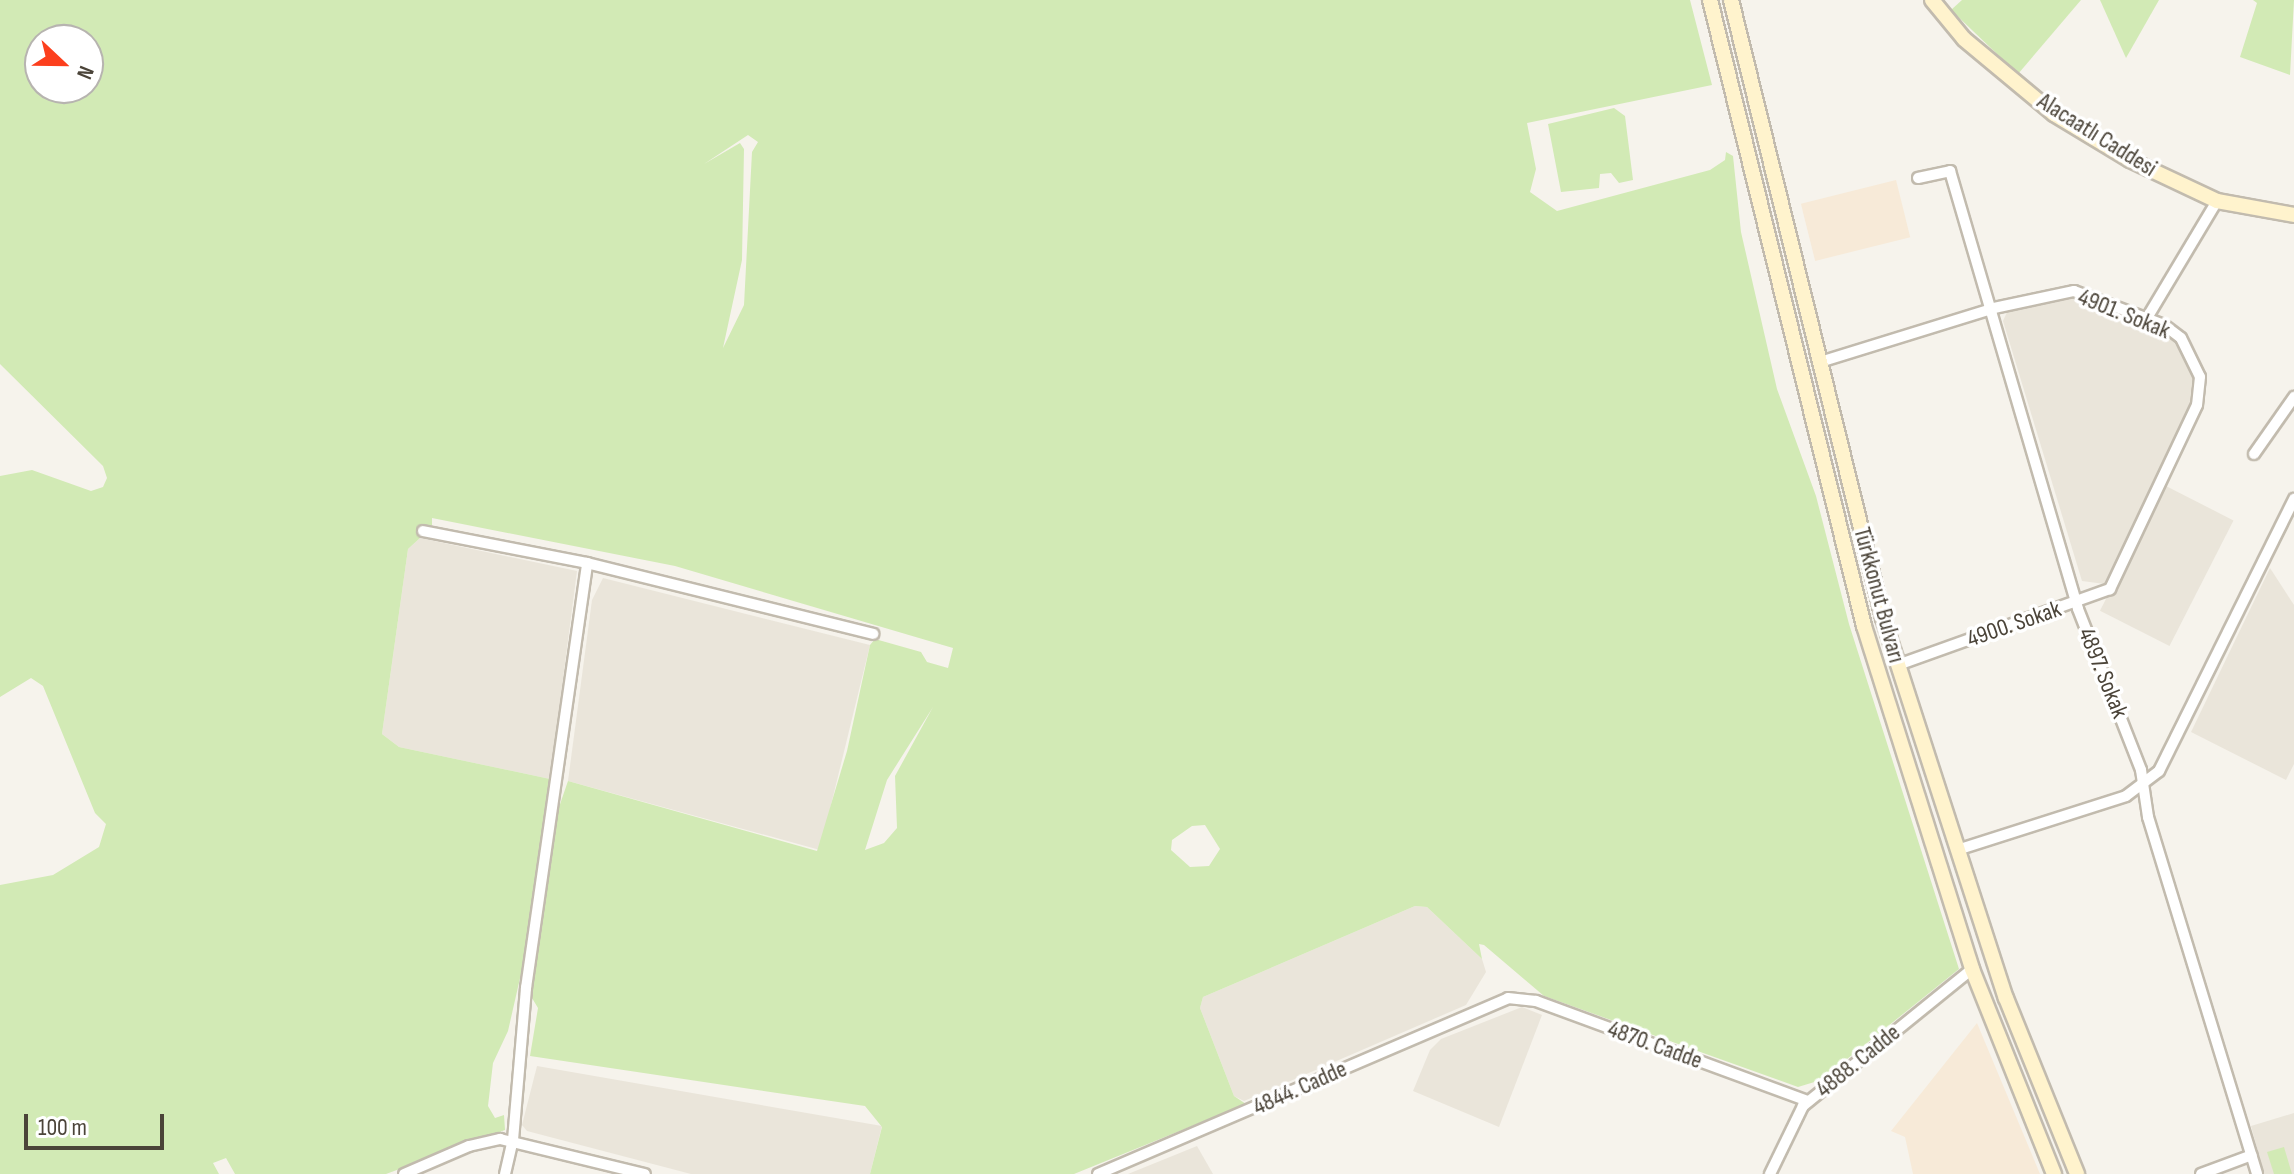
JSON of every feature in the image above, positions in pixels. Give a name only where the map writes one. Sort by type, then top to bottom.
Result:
[{"type":"street","name":"Türkkonut Bulvarı","points":[[1710,0],[1851,582],[1972,969],[2054,1174]]},
{"type":"street","name":"Türkkonut Bulvarı","points":[[1731,0],[1898,665],[2014,1022],[2077,1174]]},
{"type":"street","name":"Alacaatlı Caddesi","points":[[1932,0],[1964,39],[2054,114],[2130,160],[2217,201],[2294,215]]},
{"type":"street","name":"4897. Sokak","points":[[1918,178],[1950,171],[1994,308],[2077,601],[2144,786],[2148,817],[2257,1174]]},
{"type":"street","points":[[2147,318],[2217,201]]},
{"type":"street","name":"4901. Sokak","points":[[1820,362],[1994,308],[2074,291],[2147,318],[2181,338],[2200,377],[2197,405],[2159,484]]},
{"type":"street","points":[[2254,454],[2294,397]]},
{"type":"street","name":"4900. Sokak","points":[[1898,665],[2110,589],[2159,484]]},
{"type":"street","points":[[1957,850],[2144,786],[2168,757],[2294,500]]},
{"type":"street","points":[[423,531],[587,563],[873,634]]},
{"type":"street","points":[[505,1174],[513,1140],[526,988],[587,563]]},
{"type":"street","name":"4888. Cadde","points":[[1770,1174],[1795,1117],[1808,1101],[1972,969]]},
{"type":"street","name":"4870. Cadde","points":[[1501,999],[1536,1001],[1808,1101]]},
{"type":"street","name":"4844. Cadde","points":[[1098,1174],[1501,999]]},
{"type":"street","points":[[404,1174],[469,1146],[513,1140],[645,1174]]},
{"type":"street","points":[[2201,1174],[2252,1155]]},
{"type":"shaded area","points":[[1896,180],[1910,237],[1815,261],[1801,204]]},
{"type":"shaded area","points":[[2076,298],[2166,331],[2197,375],[2198,392],[2105,584],[2082,581],[2003,321],[2007,312]]},
{"type":"shaded area","points":[[2164,485],[2233,520],[2169,646],[2100,611]]},
{"type":"shaded area","points":[[420,538],[577,571],[550,779],[399,747],[382,734],[408,549]]},
{"type":"shaded area","points":[[2270,568],[2294,605],[2294,764],[2286,780],[2191,732]]},
{"type":"shaded area","points":[[603,578],[870,645],[820,850],[568,781],[592,600]]},
{"type":"shaded area","points":[[1415,906],[1427,907],[1482,959],[1486,972],[1466,1005],[1244,1101],[1234,1096],[1200,1008],[1203,997]]},
{"type":"shaded area","points":[[1522,1007],[1542,1015],[1499,1127],[1413,1091],[1430,1050],[1441,1039]]},
{"type":"shaded area","points":[[1977,1023],[2040,1174],[1913,1174],[1905,1137],[1891,1131]]},
{"type":"shaded area","points":[[537,1066],[882,1126],[870,1174],[691,1174],[527,1131],[522,1125]]},
{"type":"shaded area","points":[[2294,1113],[2294,1174],[2264,1174],[2251,1126]]},
{"type":"shaded area","points":[[1197,1146],[1213,1174],[1128,1174]]},
{"type":"green space","points":[[0,0],[1690,0],[1712,85],[1527,123],[1536,169],[1530,192],[1557,211],[1710,170],[1725,160],[1726,152],[1733,156],[1741,232],[1777,389],[1816,496],[1849,624],[1959,969],[1821,1080],[1798,1087],[1544,996],[1484,945],[1479,944],[1482,959],[1427,907],[1415,906],[1203,997],[1200,1008],[1234,1096],[1246,1104],[1074,1174],[870,1174],[882,1127],[865,1106],[530,1056],[538,1008],[532,998],[534,976],[558,810],[568,781],[817,851],[847,751],[870,645],[875,639],[921,652],[927,662],[948,668],[953,648],[675,566],[432,518],[432,525],[418,527],[420,538],[408,549],[382,734],[399,747],[550,779],[528,943],[508,1031],[493,1063],[488,1106],[495,1118],[504,1115],[505,1130],[386,1174],[235,1174],[226,1158],[213,1163],[219,1174],[0,1174],[0,885],[53,875],[99,847],[106,824],[95,813],[43,686],[31,678],[0,697],[0,476],[32,470],[91,491],[103,487],[107,478],[103,466],[0,364]],"holes":[[[748,135],[758,142],[752,152],[744,305],[723,348],[742,260],[744,149],[740,143],[704,164]],[[933,707],[895,776],[897,828],[884,843],[865,850],[887,780]],[[1205,825],[1220,849],[1209,866],[1190,867],[1171,850],[1172,840],[1192,826]]]},
{"type":"green space","points":[[1962,0],[2081,0],[2018,74],[1951,10]]},
{"type":"green space","points":[[2100,0],[2159,0],[2126,58]]},
{"type":"green space","points":[[2253,0],[2294,0],[2290,75],[2240,57],[2257,3]]},
{"type":"green space","points":[[1614,108],[1625,116],[1633,180],[1619,183],[1611,173],[1600,174],[1599,188],[1561,192],[1548,124]]},
{"type":"green space","points":[[2284,1147],[2292,1174],[2274,1174],[2267,1152]]}]
